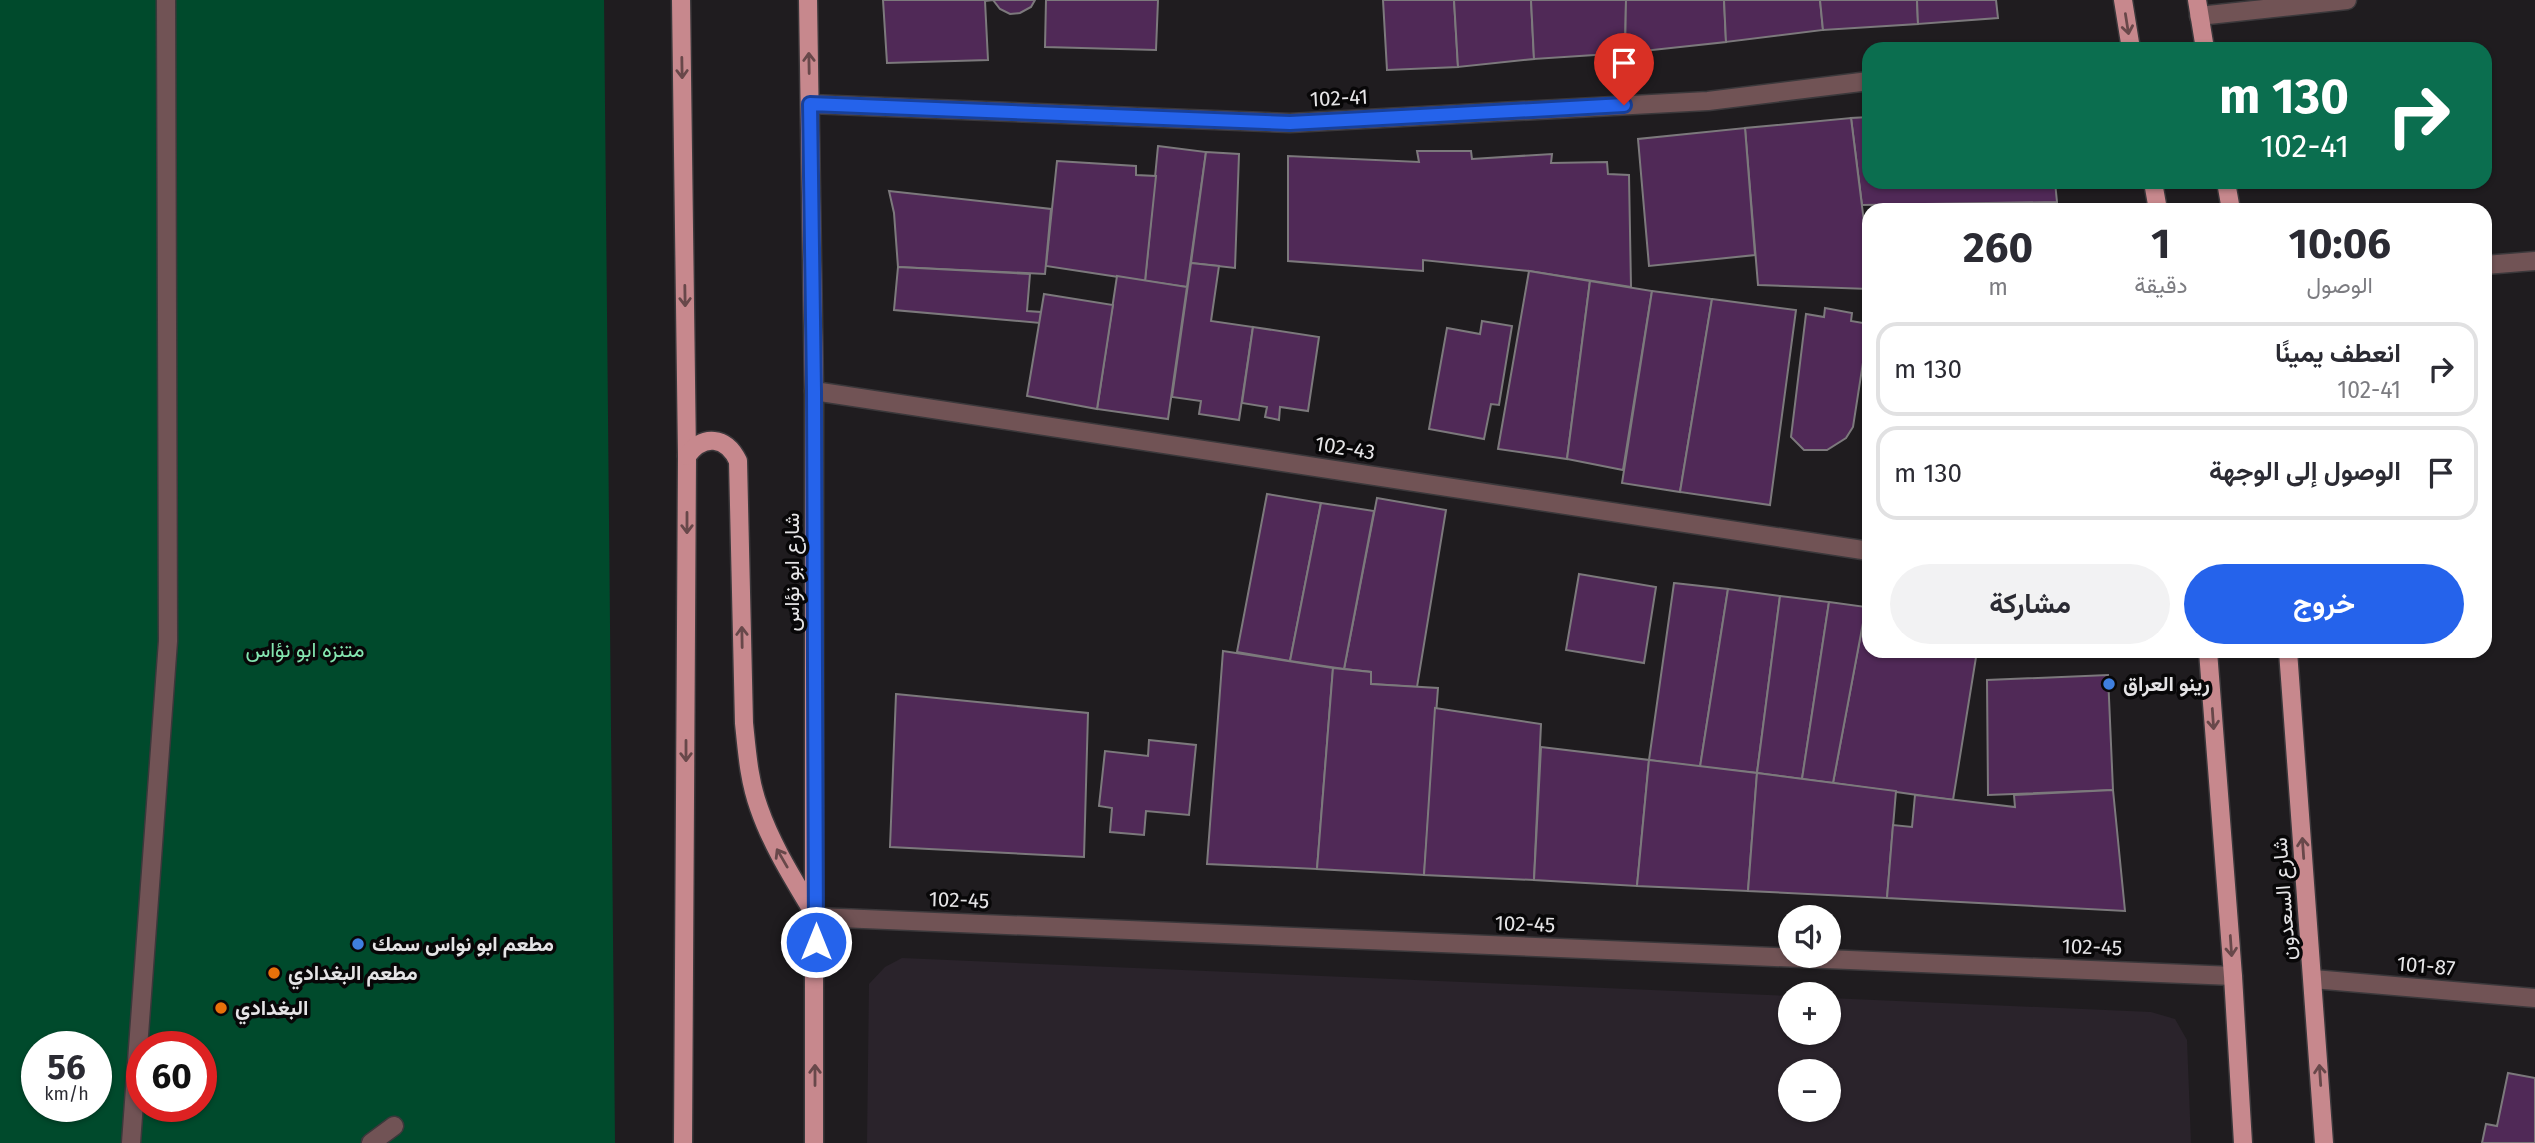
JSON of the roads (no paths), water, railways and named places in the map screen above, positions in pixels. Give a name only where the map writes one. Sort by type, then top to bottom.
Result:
[{"type":"main road","points":[[681,0],[687,456],[683,1143]]},
{"type":"main road","name":"شارع ابو نؤاس","points":[[808,0],[814,391],[814,1143]]},
{"type":"main road","points":[[2123,0],[2130,42]]},
{"type":"main road","points":[[2198,8],[2204,42]]},
{"type":"main road","points":[[687,456],[694,447],[714,440],[733,450],[738,461],[744,723],[748,766],[759,808],[776,848],[816,917]]},
{"type":"main road","points":[[2209,658],[2243,1143]]},
{"type":"main road","name":"شارع السعدون","points":[[2289,658],[2324,1143]]},
{"type":"street","points":[[131,1143],[168,641],[166,0]]},
{"type":"street","points":[[2198,8],[2347,0]]},
{"type":"street","name":"102-41","points":[[810,104],[1290,123],[1708,100],[1862,82]]},
{"type":"street","points":[[2492,264],[2535,261]]},
{"type":"street","name":"102-43","points":[[814,391],[1862,550]]},
{"type":"street","name":"102-45","points":[[816,917],[2233,976]]},
{"type":"street","name":"101-87","points":[[2313,979],[2535,998]]},
{"type":"street","points":[[371,1143],[394,1126]]},
{"type":"place","name":"رينو العراق","points":[[2109,684]]},
{"type":"place","name":"مطعم ابو نواس سمك","points":[[358,944]]},
{"type":"place","name":"مطعم البغدادي","points":[[274,973]]},
{"type":"place","name":"البغدادي","points":[[221,1008]]},
{"type":"park label","name":"متنزه ابو نؤاس","points":[[305,650]]}]
